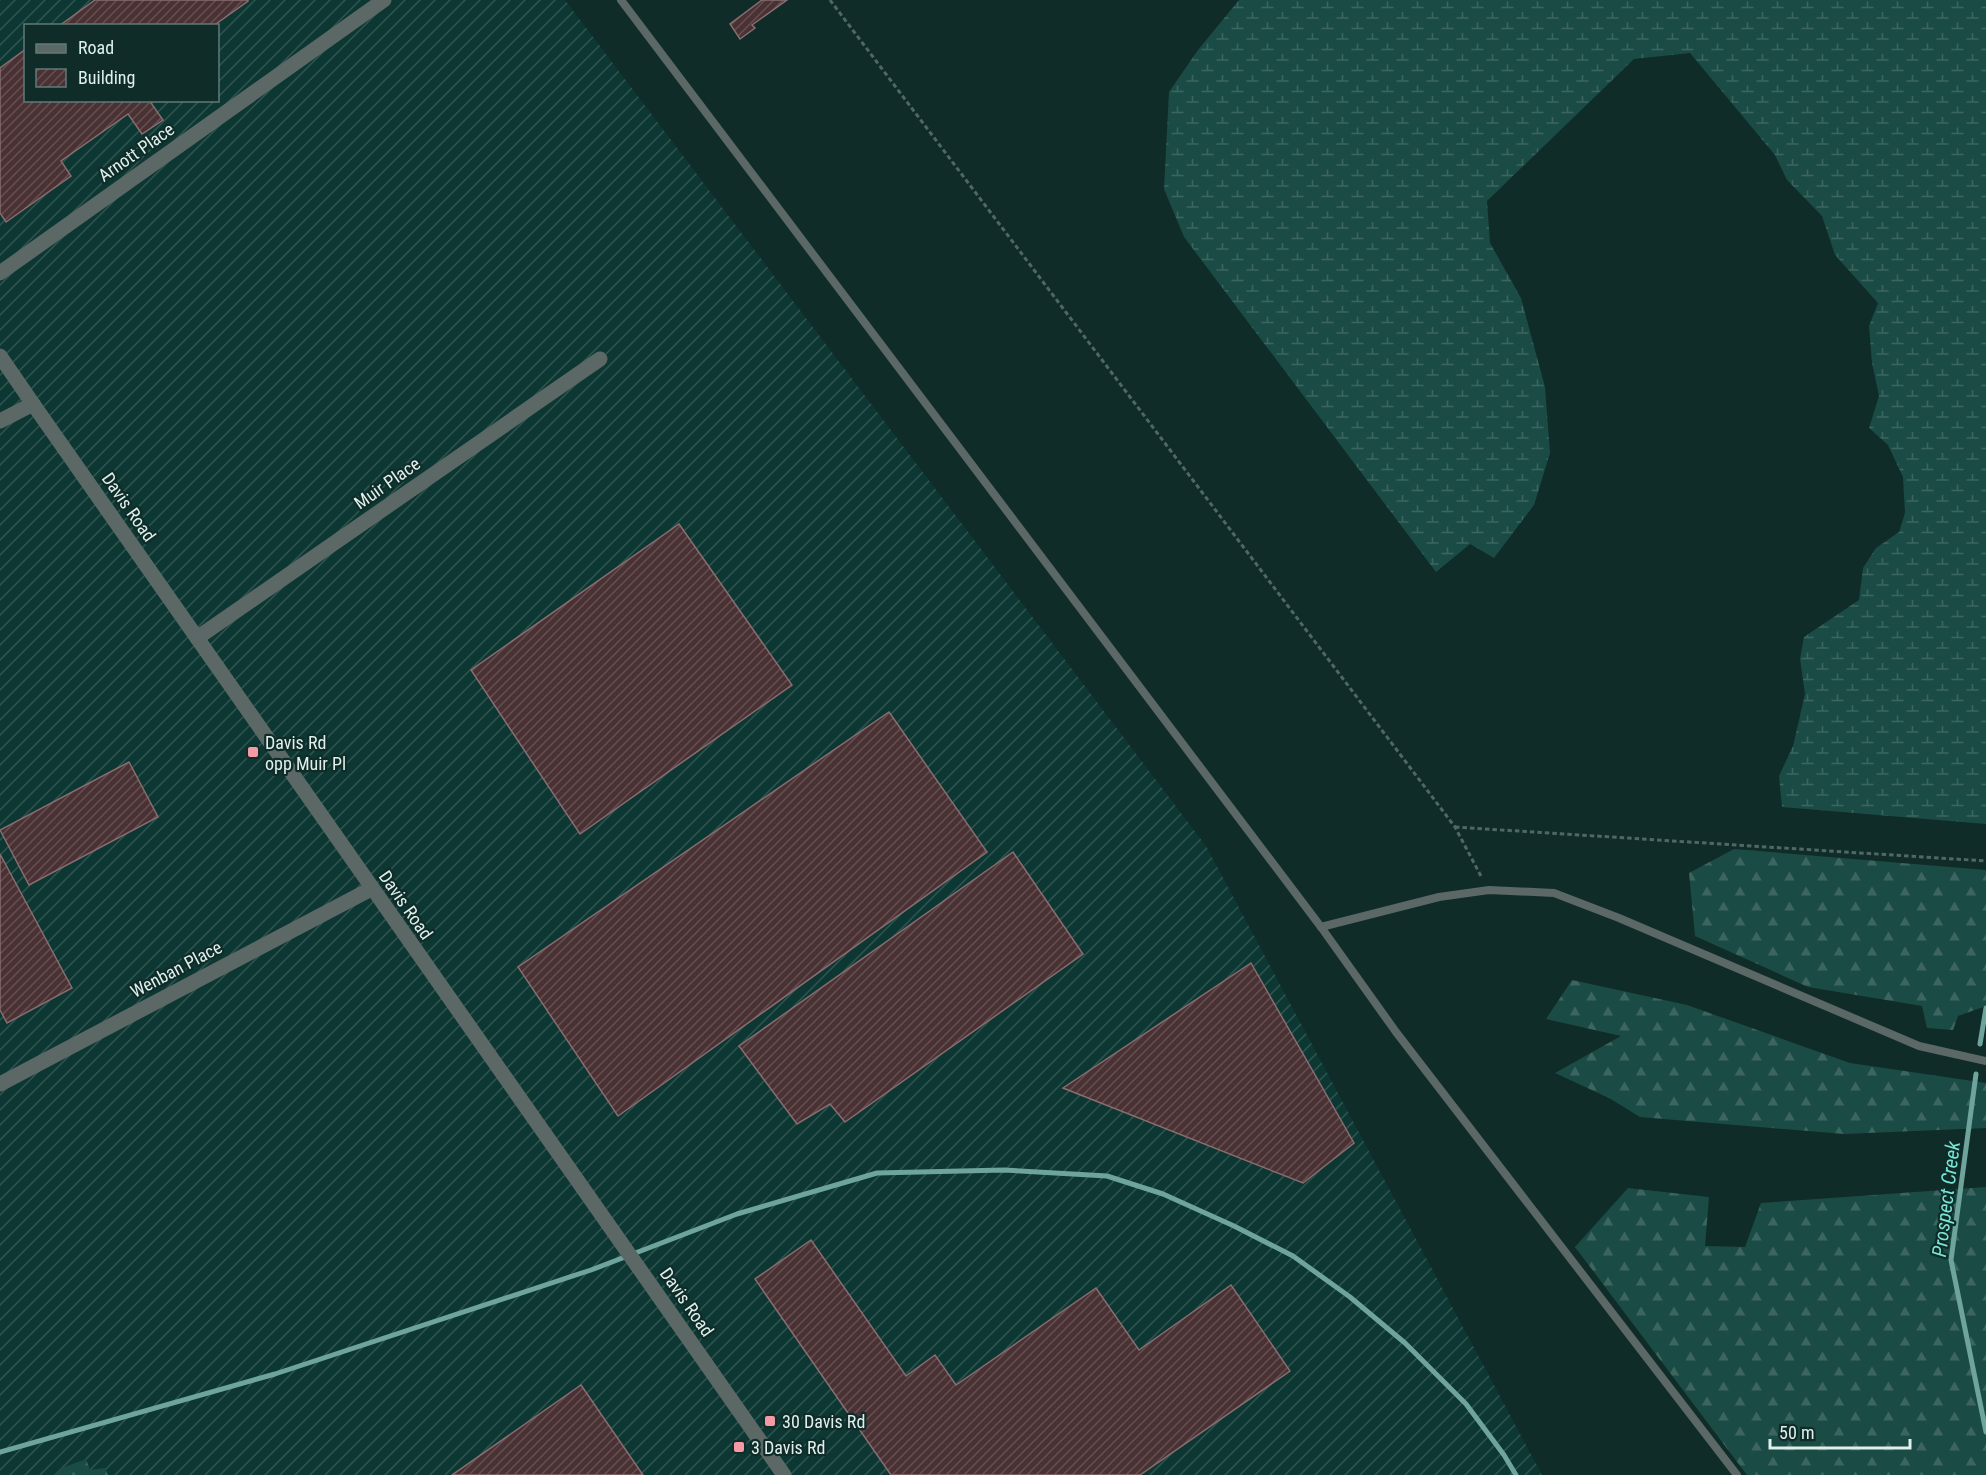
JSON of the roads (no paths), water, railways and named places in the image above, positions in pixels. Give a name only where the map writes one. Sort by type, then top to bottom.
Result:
[{"type":"street","name":"Arnott Place","points":[[0,273],[384,0]]},
{"type":"street","name":"Davis Road","points":[[0,356],[371,889],[784,1475]]},
{"type":"street","name":"Muir Place","points":[[197,638],[600,359]]},
{"type":"street","points":[[0,421],[33,404]]},
{"type":"street","name":"Wenban Place","points":[[0,1084],[371,889]]},
{"type":"lane","points":[[621,0],[1321,927],[1396,1032],[1737,1475]]},
{"type":"lane","points":[[1321,927],[1439,897],[1489,890],[1554,893],[1619,918],[1919,1046],[1986,1061]]},
{"type":"waterway","name":"Prospect Creek","points":[[1980,1044],[1986,1008]]},
{"type":"waterway","name":"Prospect Creek","points":[[1976,1074],[1951,1260],[1986,1432]]},
{"type":"waterway","points":[[0,1452],[275,1374],[591,1270],[737,1214],[877,1173],[1004,1170],[1107,1176],[1163,1194],[1293,1256],[1350,1297],[1405,1343],[1466,1404],[1516,1475]]},
{"type":"place","name":"Davis Rd opp Muir Pl","points":[[253,752]]},
{"type":"place","name":"30 Davis Rd","points":[[770,1421]]},
{"type":"place","name":"3 Davis Rd","points":[[739,1447]]}]
